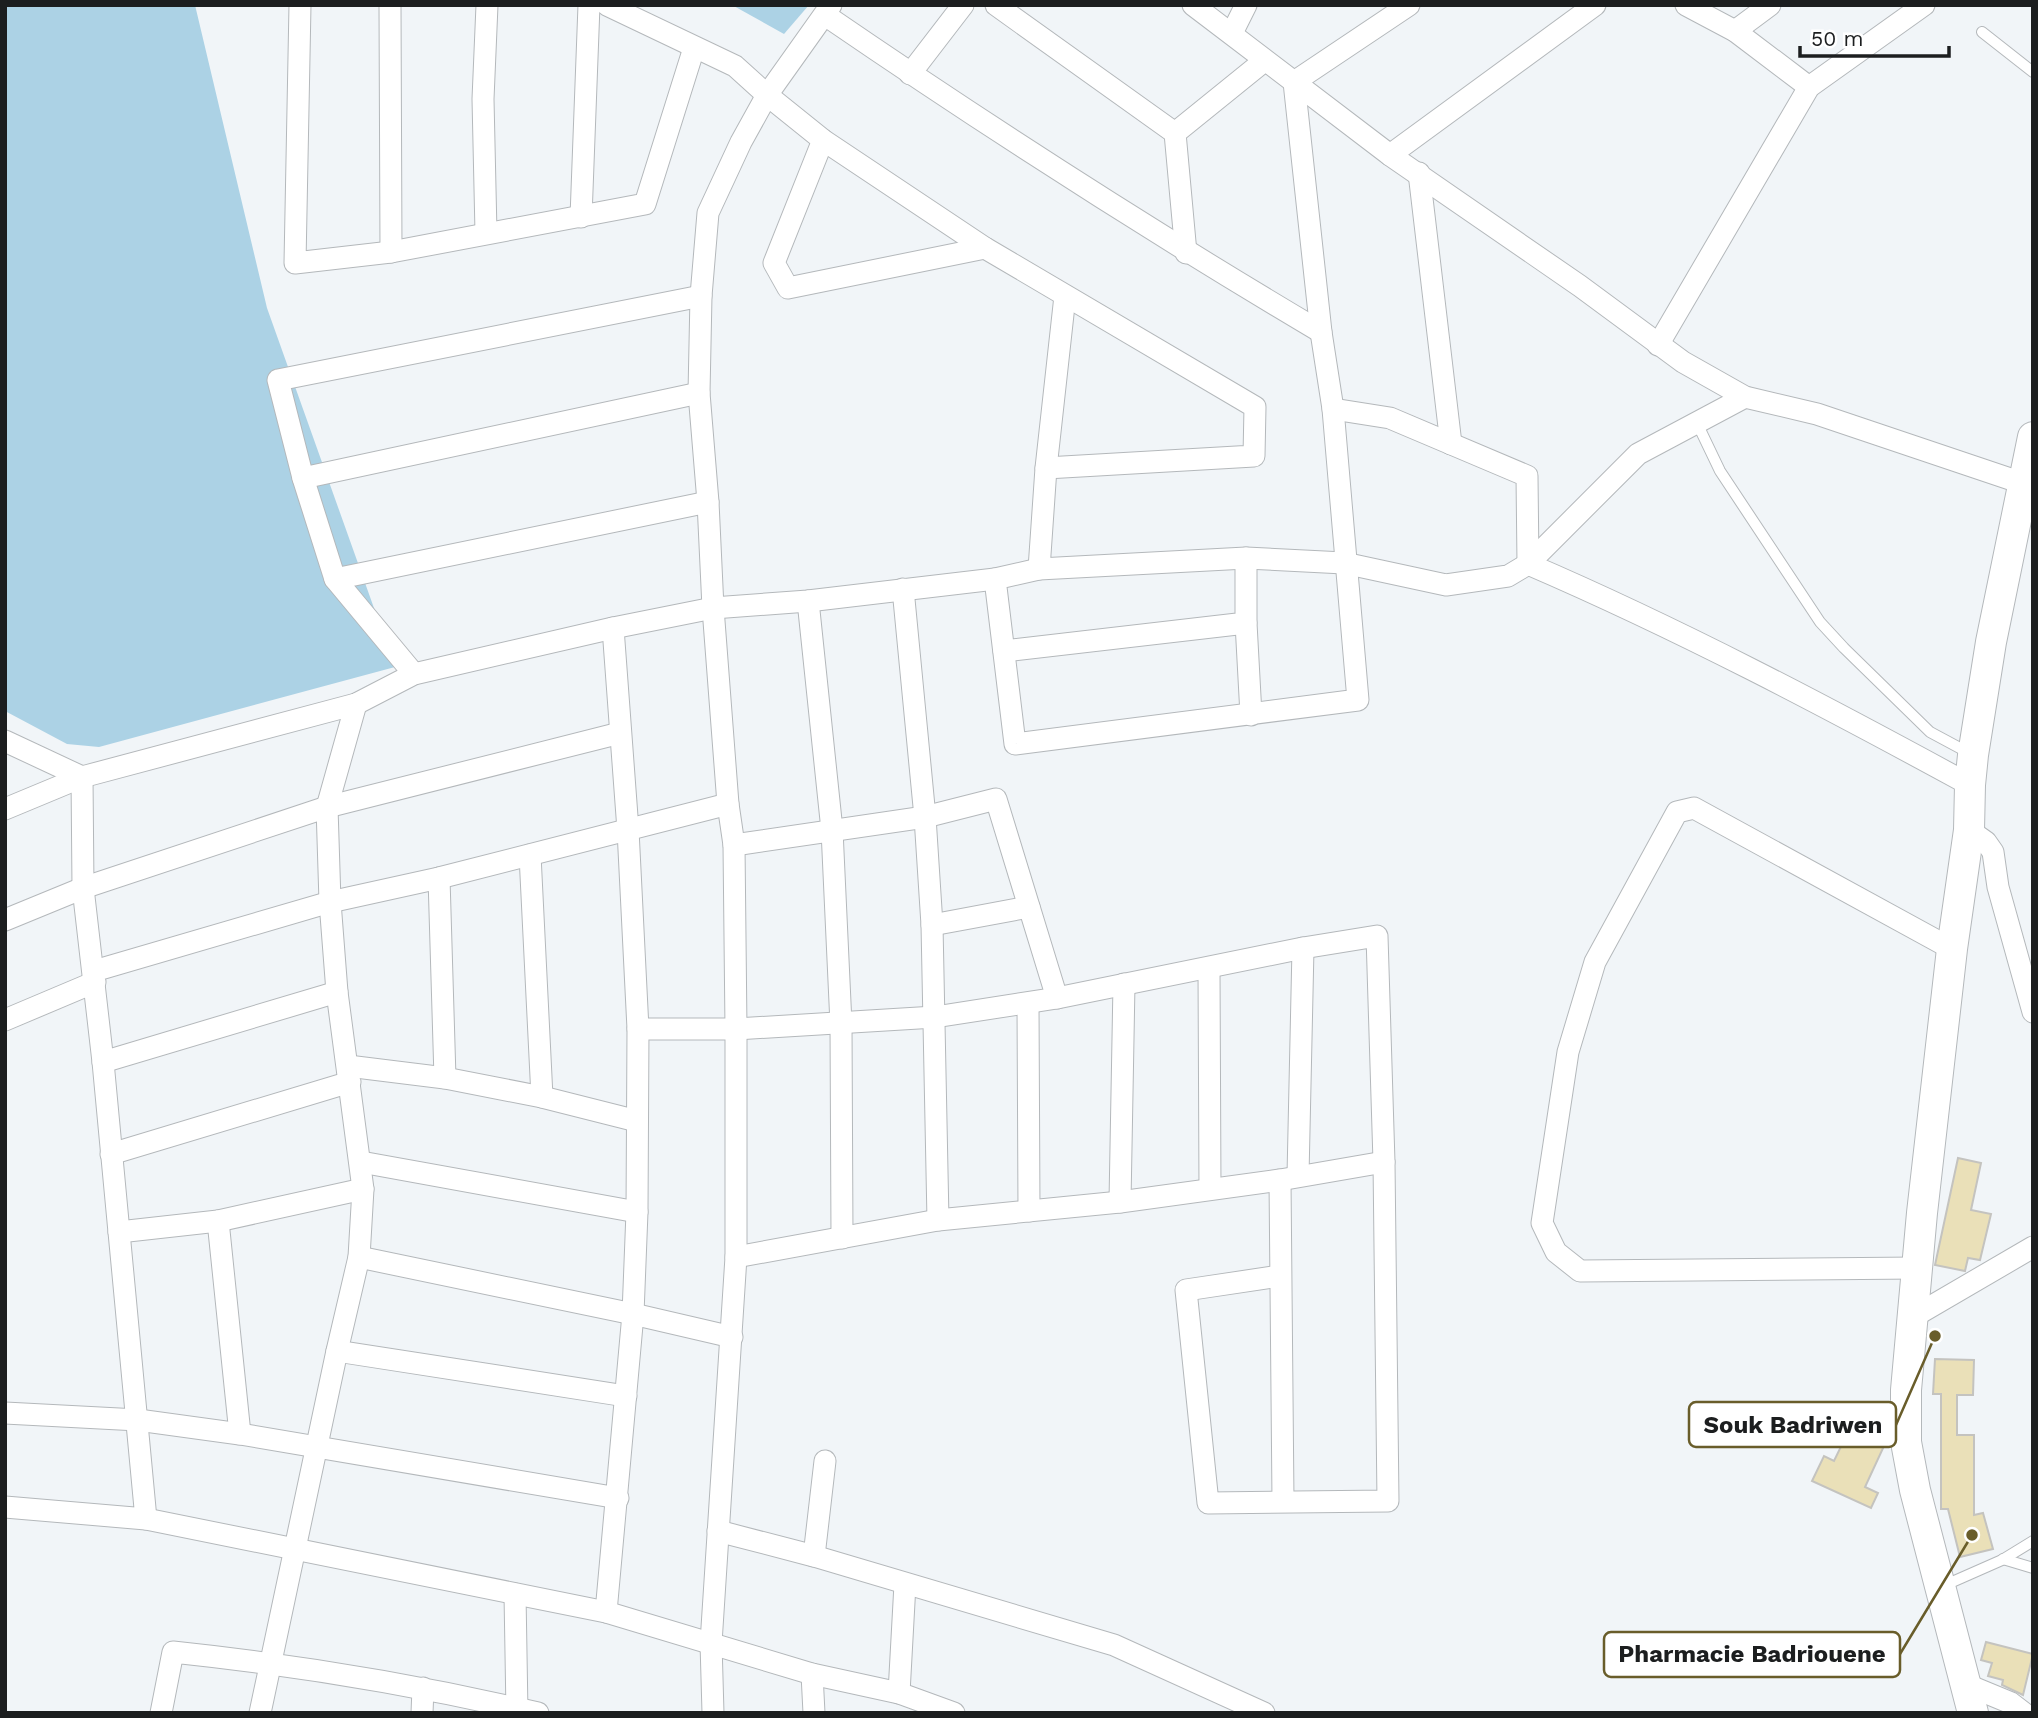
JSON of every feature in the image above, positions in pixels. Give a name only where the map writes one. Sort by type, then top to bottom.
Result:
[{"type":"street","points":[[300,5],[295,263],[391,252],[645,204],[694,48]]},
{"type":"street","points":[[390,5],[391,252]]},
{"type":"street","points":[[486,233],[483,99],[487,5]]},
{"type":"street","points":[[581,217],[589,5]]},
{"type":"street","points":[[607,5],[734,66],[823,140],[985,248],[1255,407],[1254,456],[1046,468]]},
{"type":"street","points":[[910,74],[962,5]]},
{"type":"street","points":[[996,5],[1175,133],[1186,253]]},
{"type":"street","points":[[1193,5],[1390,155],[1580,286],[1658,345],[1745,397],[1817,414],[2022,483]]},
{"type":"street","points":[[1232,33],[1246,5]]},
{"type":"street","points":[[1294,82],[1409,5]]},
{"type":"street","points":[[1390,155],[1595,5]]},
{"type":"street","points":[[1686,5],[1735,31],[1810,87]]},
{"type":"street","points":[[1735,31],[1770,5]]},
{"type":"street","points":[[1658,345],[1810,87],[1917,7]]},
{"type":"street","points":[[713,1713],[711,1643],[733,1337],[736,1257],[736,1029],[734,845],[728,804],[699,393],[701,296],[708,214],[741,142],[767,95],[828,10],[910,74],[1186,253],[1321,332]]},
{"type":"street","points":[[1175,133],[1264,61]]},
{"type":"street","points":[[995,579],[1015,744],[1358,700],[1332,409],[1294,82]]},
{"type":"street","points":[[823,140],[774,263],[788,288],[985,248]]},
{"type":"street","points":[[1419,173],[1451,444]]},
{"type":"street","points":[[414,674],[335,579],[303,478],[278,380],[701,296]]},
{"type":"street","points":[[1039,569],[1046,468],[1065,296]]},
{"type":"street","points":[[303,478],[699,393]]},
{"type":"street","points":[[5,809],[82,777],[356,704],[414,674],[713,608],[808,601],[995,579],[1039,569],[1246,558],[1344,563],[1446,585],[1508,576],[1528,564],[1638,454],[1745,397]]},
{"type":"street","points":[[1332,409],[1390,418],[1527,476],[1528,564]]},
{"type":"street","points":[[1973,1713],[1915,1490],[1906,1442],[1906,1390],[1952,949],[1969,830],[1973,755],[1991,642],[2024,516],[2022,483],[2033,438]]},
{"type":"street","points":[[335,579],[708,502]]},
{"type":"street","points":[[1246,558],[1251,715]]},
{"type":"street","points":[[1528,564],[1616,602],[1864,727],[1970,785]]},
{"type":"street","points":[[903,589],[925,817],[932,925],[938,1220]]},
{"type":"street","points":[[808,601],[832,830],[841,1024],[842,1238]]},
{"type":"street","points":[[1004,651],[1246,623]]},
{"type":"street","points":[[606,1612],[633,1314],[637,1212],[638,1029],[628,830],[613,628]]},
{"type":"street","points":[[260,1713],[359,1257],[363,1189],[337,992],[330,902],[327,807],[356,704]]},
{"type":"street","points":[[5,920],[83,888],[327,807],[620,733]]},
{"type":"street","points":[[5,741],[82,777]]},
{"type":"street","points":[[82,777],[83,888],[103,1062],[146,1520]]},
{"type":"street","points":[[734,845],[925,817],[996,799],[1057,998]]},
{"type":"street","points":[[5,1020],[94,976],[330,902],[439,878],[728,804]]},
{"type":"street","points":[[1917,1268],[1580,1271],[1556,1252],[1542,1223],[1568,1052],[1595,962],[1677,812],[1694,808],[1952,949]]},
{"type":"street","points":[[1969,830],[1986,842],[1993,852],[1998,887],[2033,1012]]},
{"type":"street","points":[[530,855],[542,1097]]},
{"type":"street","points":[[439,878],[445,1078]]},
{"type":"street","points":[[932,925],[1029,907]]},
{"type":"street","points":[[638,1029],[736,1029],[935,1017],[1028,1004],[1304,948],[1377,936],[1384,1162],[1388,1501],[1208,1503],[1186,1290],[1280,1276]]},
{"type":"street","points":[[1283,1501],[1280,1276],[1304,948]]},
{"type":"street","points":[[1209,969],[1210,1189]]},
{"type":"street","points":[[1120,1202],[1124,984]]},
{"type":"street","points":[[103,1062],[337,992]]},
{"type":"street","points":[[1028,1004],[1029,1211]]},
{"type":"street","points":[[111,1154],[349,1074],[445,1078],[542,1097],[636,1121]]},
{"type":"street","points":[[361,1162],[637,1212]]},
{"type":"street","points":[[736,1257],[938,1220],[1120,1202],[1384,1162]]},
{"type":"street","points":[[119,1232],[218,1221],[363,1189]]},
{"type":"street","points":[[218,1221],[240,1434]]},
{"type":"street","points":[[1913,1317],[2033,1247]]},
{"type":"street","points":[[359,1257],[733,1337]]},
{"type":"street","points":[[337,1351],[626,1396]]},
{"type":"street","points":[[5,1413],[138,1420],[240,1434],[618,1498]]},
{"type":"street","points":[[814,1556],[825,1461]]},
{"type":"street","points":[[5,1507],[146,1520],[606,1612],[812,1674],[899,1693],[954,1713]]},
{"type":"street","points":[[718,1531],[814,1556],[1114,1645],[1264,1713]]},
{"type":"street","points":[[899,1693],[905,1584]]},
{"type":"street","points":[[515,1594],[517,1710]]},
{"type":"street","points":[[161,1713],[173,1652],[271,1662],[423,1688],[538,1713]]},
{"type":"street","points":[[812,1674],[814,1713]]},
{"type":"street","points":[[1965,1684],[2011,1703],[2024,1713]]},
{"type":"street","points":[[422,1713],[423,1688]]},
{"type":"lane","points":[[1982,33],[2033,72]]},
{"type":"lane","points":[[1697,422],[1720,471],[1820,622],[1930,732],[1973,755]]},
{"type":"lane","points":[[1940,1588],[2003,1559],[2033,1541]]},
{"type":"lane","points":[[2003,1559],[2033,1568]]},
{"type":"shaded area","points":[[5,5],[195,5],[267,308],[395,667],[99,747],[67,744],[5,711]]},
{"type":"shaded area","points":[[732,5],[809,5],[784,34]]},
{"type":"building","points":[[1958,1158],[1981,1163],[1971,1210],[1991,1214],[1980,1260],[1968,1258],[1965,1271],[1935,1265]]},
{"type":"building","points":[[1935,1359],[1974,1360],[1973,1395],[1957,1395],[1957,1435],[1974,1435],[1974,1515],[1983,1513],[1993,1549],[1960,1557],[1948,1509],[1941,1509],[1941,1394],[1933,1394]]},
{"type":"building","points":[[1849,1430],[1884,1446],[1865,1487],[1878,1493],[1871,1508],[1812,1481],[1824,1456],[1834,1461]]},
{"type":"building","points":[[1986,1642],[2033,1654],[2023,1695],[2002,1685],[2003,1680],[1988,1676],[1992,1663],[1981,1660]]},
{"type":"place","name":"Souk Badriwen","points":[[1935,1336]]},
{"type":"place","name":"Pharmacie Badriouene","points":[[1972,1535]]}]
